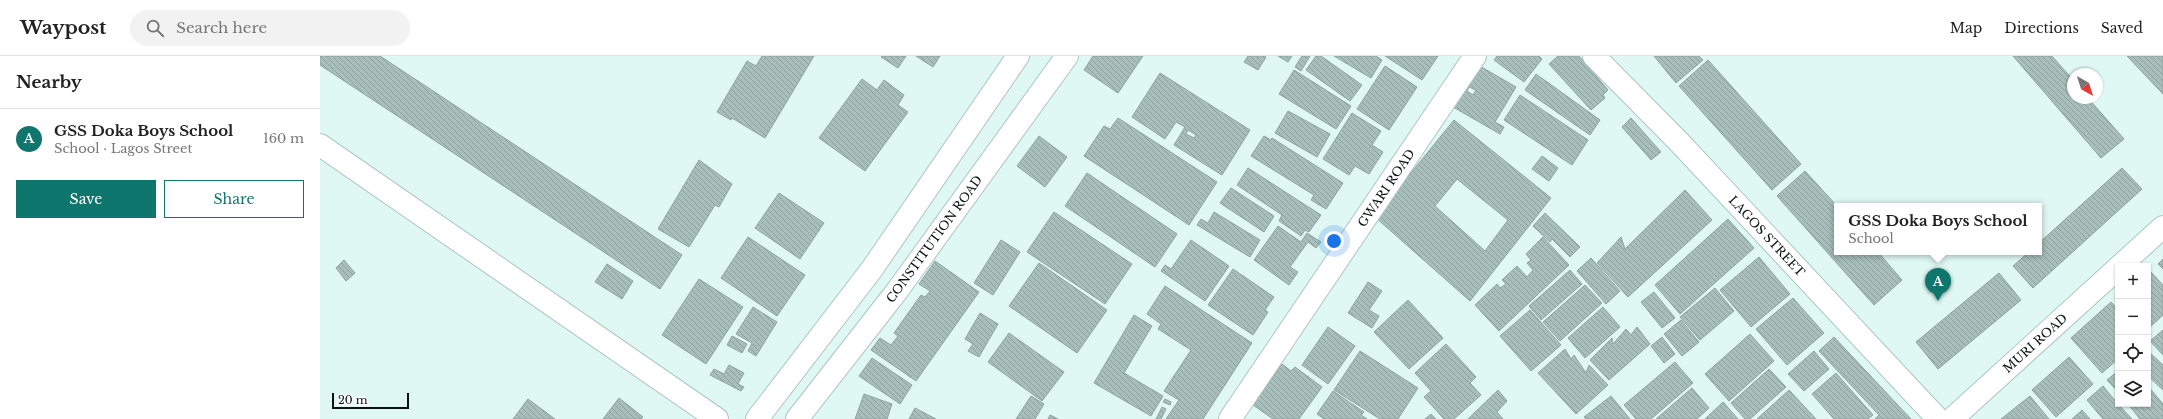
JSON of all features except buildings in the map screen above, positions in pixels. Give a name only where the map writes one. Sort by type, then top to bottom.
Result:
[{"type":"street","points":[[757,419],[872,269],[1018,56]]},
{"type":"street","name":"CONSTITUTION ROAD","points":[[798,419],[897,291],[1067,56]]},
{"type":"street","name":"GWARI ROAD","points":[[1230,419],[1475,56]]},
{"type":"street","name":"LAGOS STREET","points":[[1594,56],[1680,143],[1938,419]]},
{"type":"street","points":[[320,145],[717,419]]},
{"type":"street","name":"MURI ROAD","points":[[2123,263],[2163,227]]},
{"type":"street","name":"MURI ROAD","points":[[1952,419],[2115,271]]},
{"type":"place","name":"GSS Doka Boys School","points":[[1938,301]]}]
